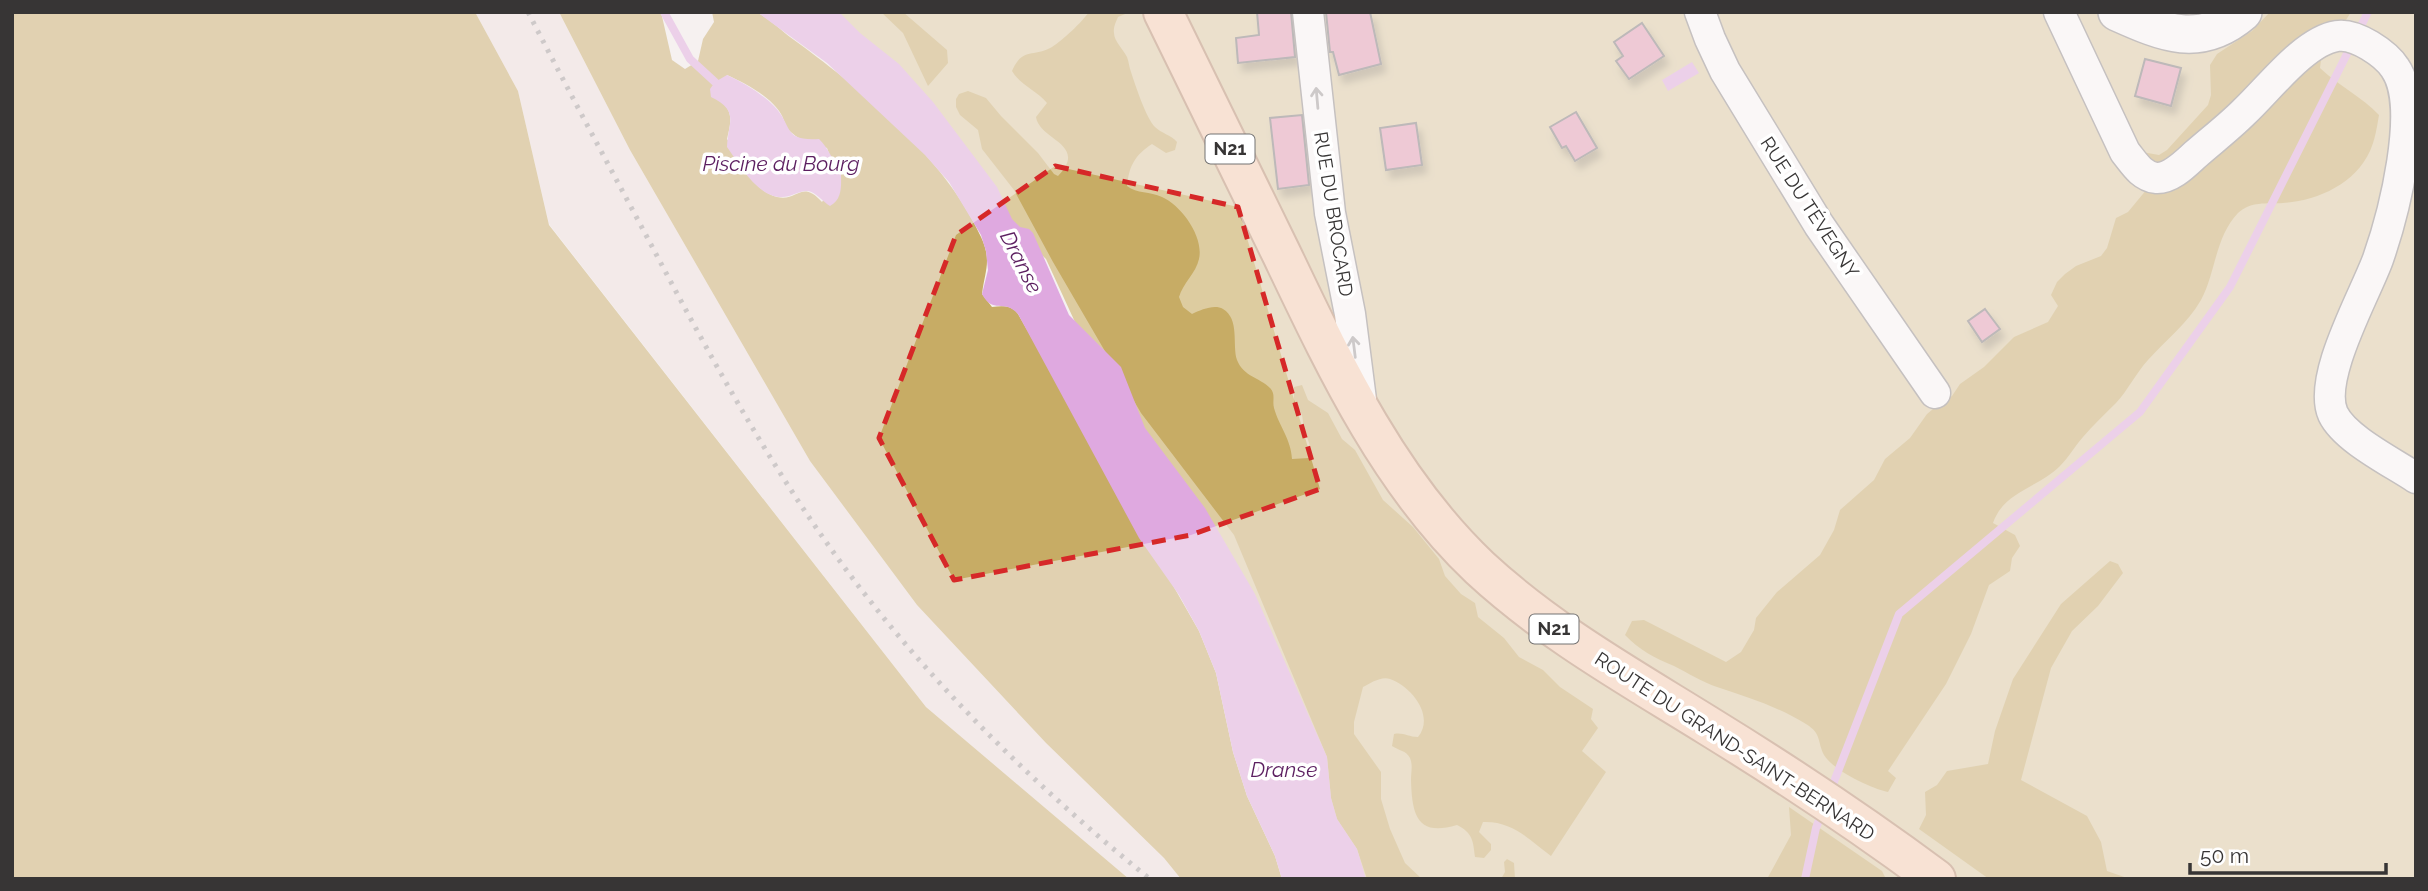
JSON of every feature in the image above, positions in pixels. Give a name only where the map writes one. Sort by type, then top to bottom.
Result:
[{"type":"main road","name":"ROUTE DU GRAND-SAINT-BERNARD","points":[[1163,12],[1296,285],[1363,415],[1408,486],[1451,539],[1503,589],[1588,652],[1799,783],[1936,879]]},
{"type":"street","name":"RUE DU BROCARD","points":[[1308,12],[1330,213],[1350,314],[1363,415]]},
{"type":"street","name":"RUE DU TÉVEGNY","points":[[1700,12],[1725,71],[1819,225],[1935,393]]},
{"type":"street","points":[[2059,12],[2125,152],[2141,171],[2161,178],[2182,166],[2245,112],[2314,46],[2332,37],[2356,40],[2386,57],[2402,80],[2407,109],[2406,132],[2390,217],[2378,258],[2346,335],[2329,392],[2334,416],[2353,437],[2416,478]]},
{"type":"street","points":[[2117,12],[2151,27],[2191,36],[2214,32],[2244,12]]},
{"type":"highlighted area","points":[[1055,166],[1238,207],[1320,489],[1191,535],[954,580],[879,438],[956,235]]},
{"type":"shaded area","points":[[12,12],[475,12],[518,91],[549,225],[926,707],[1129,879],[12,879]]},
{"type":"shaded area","points":[[475,12],[559,12],[630,150],[810,461],[917,605],[1046,743],[1164,858],[1181,879],[1129,879],[926,707],[549,224],[518,91]]},
{"type":"shaded area","points":[[559,12],[661,12],[672,60],[685,69],[698,61],[703,39],[714,22],[712,12],[759,13],[844,78],[923,152],[946,179],[981,237],[987,259],[982,294],[992,307],[1003,306],[1018,314],[1199,631],[1216,673],[1233,752],[1247,796],[1275,856],[1282,879],[1181,879],[1164,858],[1046,743],[917,605],[810,461],[630,150]],"holes":[[[727,75],[771,102],[788,129],[796,136],[827,148],[841,172],[822,202],[809,192],[784,198],[768,194],[747,173],[727,139],[730,116],[723,103]]]},
{"type":"shaded area","points":[[791,12],[2416,12],[2416,879],[1347,879],[1291,792],[1046,259]]},
{"type":"shaded area","points":[[881,12],[903,12],[947,50],[948,63],[928,86],[903,33]]},
{"type":"shaded area","points":[[1089,12],[1130,12],[1118,17],[1114,29],[1115,39],[1127,57],[1138,92],[1152,123],[1177,142],[1175,150],[1166,153],[1152,144],[1141,152],[1131,167],[1127,186],[1170,201],[1190,223],[1200,250],[1195,269],[1179,297],[1183,307],[1192,314],[1216,307],[1228,313],[1234,326],[1237,360],[1244,370],[1272,390],[1274,408],[1292,459],[1309,458],[1310,454],[1302,416],[1294,403],[1294,387],[1302,385],[1308,400],[1328,413],[1342,439],[1355,450],[1383,500],[1413,527],[1439,559],[1445,576],[1461,594],[1475,603],[1478,617],[1504,638],[1519,657],[1543,670],[1560,687],[1593,709],[1591,719],[1598,728],[1582,751],[1606,772],[1551,856],[1512,828],[1494,822],[1483,822],[1479,832],[1491,844],[1491,850],[1484,858],[1475,857],[1471,838],[1462,828],[1457,825],[1433,828],[1419,820],[1413,803],[1410,758],[1392,746],[1394,734],[1418,737],[1423,729],[1422,712],[1419,703],[1406,688],[1383,678],[1363,687],[1354,722],[1354,734],[1381,772],[1381,799],[1390,829],[1405,863],[1422,879],[1367,879],[1357,849],[1337,819],[1331,798],[1327,757],[1234,535],[1141,413],[1014,190],[982,149],[978,130],[960,115],[956,107],[959,94],[968,91],[986,98],[1058,176],[1068,157],[1060,143],[1039,125],[1036,117],[1047,103],[1012,71],[1020,58],[1056,44]]},
{"type":"shaded area","points":[[2270,12],[2351,12],[2321,60],[2320,68],[2379,115],[2370,151],[2355,173],[2334,189],[2296,202],[2253,205],[2238,213],[2230,222],[2220,244],[2201,300],[2189,317],[2148,360],[2120,398],[2060,466],[2013,497],[1998,512],[1993,523],[2015,535],[2020,546],[2012,558],[2010,571],[1989,585],[1971,634],[1946,684],[1888,771],[1896,778],[1888,792],[1862,783],[1836,767],[1824,755],[1815,731],[1796,718],[1774,707],[1700,680],[1648,653],[1625,635],[1632,621],[1644,620],[1726,662],[1741,652],[1754,630],[1756,618],[1777,592],[1820,555],[1834,530],[1840,510],[1874,480],[1885,459],[1910,438],[1927,414],[1952,396],[1960,384],[1984,367],[2014,337],[2048,322],[2058,306],[2051,295],[2057,282],[2076,266],[2101,256],[2107,248],[2116,218],[2128,212],[2181,148],[2159,163],[2147,160],[2142,152],[2159,155],[2167,150],[2208,105],[2211,95],[2210,65],[2217,54],[2252,31]]},
{"type":"shaded area","points":[[2110,561],[2118,564],[2123,573],[2098,606],[2072,631],[2051,668],[2021,780],[2087,816],[2101,842],[2107,871],[2130,879],[1989,879],[1919,829],[1926,815],[1925,792],[1937,785],[1947,771],[1988,764],[1995,731],[2013,679],[2061,604]]},
{"type":"shaded area","points":[[1789,807],[1882,871],[1886,879],[1767,879],[1791,835]]},
{"type":"shaded area","points":[[1507,859],[1514,863],[1515,879],[1501,879]]},
{"type":"water","name":"Dranse","points":[[757,12],[839,12],[860,33],[899,64],[933,102],[997,187],[1012,219],[1020,227],[1033,233],[1069,315],[1121,367],[1145,428],[1205,508],[1255,594],[1327,757],[1331,798],[1337,819],[1357,849],[1366,879],[1282,879],[1275,856],[1247,796],[1233,752],[1216,673],[1199,631],[1179,595],[1139,538],[1018,314],[1008,307],[990,304],[982,294],[988,270],[986,251],[981,235],[949,182],[925,155],[827,63]]},
{"type":"water","points":[[1692,62],[1699,73],[1668,91],[1662,80]]},
{"type":"water","name":"Piscine du Bourg","points":[[727,75],[769,101],[794,135],[799,138],[819,139],[841,172],[840,191],[834,203],[830,206],[808,191],[785,197],[773,196],[757,186],[743,171],[727,147],[729,112],[711,97],[710,89],[715,82]]},
{"type":"building","points":[[1257,12],[1291,12],[1295,57],[1238,63],[1236,38],[1259,35]]},
{"type":"building","points":[[1326,12],[1370,12],[1381,64],[1339,75],[1333,52],[1330,52]]},
{"type":"building","points":[[1642,23],[1664,56],[1629,79],[1616,61],[1623,56],[1614,42]]},
{"type":"building","points":[[2145,59],[2181,68],[2171,106],[2135,96]]},
{"type":"building","points":[[1576,112],[1597,148],[1575,161],[1566,146],[1562,148],[1550,127]]},
{"type":"building","points":[[1302,115],[1309,185],[1278,189],[1270,118]]},
{"type":"building","points":[[1416,123],[1422,165],[1386,170],[1380,128]]},
{"type":"building","points":[[1985,309],[2000,329],[1982,342],[1968,321]]},
{"type":"waterway","points":[[664,12],[690,59],[715,82]]},
{"type":"waterway","points":[[1830,792],[1899,614],[2140,412],[2230,287],[2368,12]]},
{"type":"waterway","points":[[1805,879],[1816,828],[1823,810]]},
{"type":"railway","points":[[528,12],[720,372],[829,547],[892,628],[960,705],[1071,813],[1150,879]]}]
